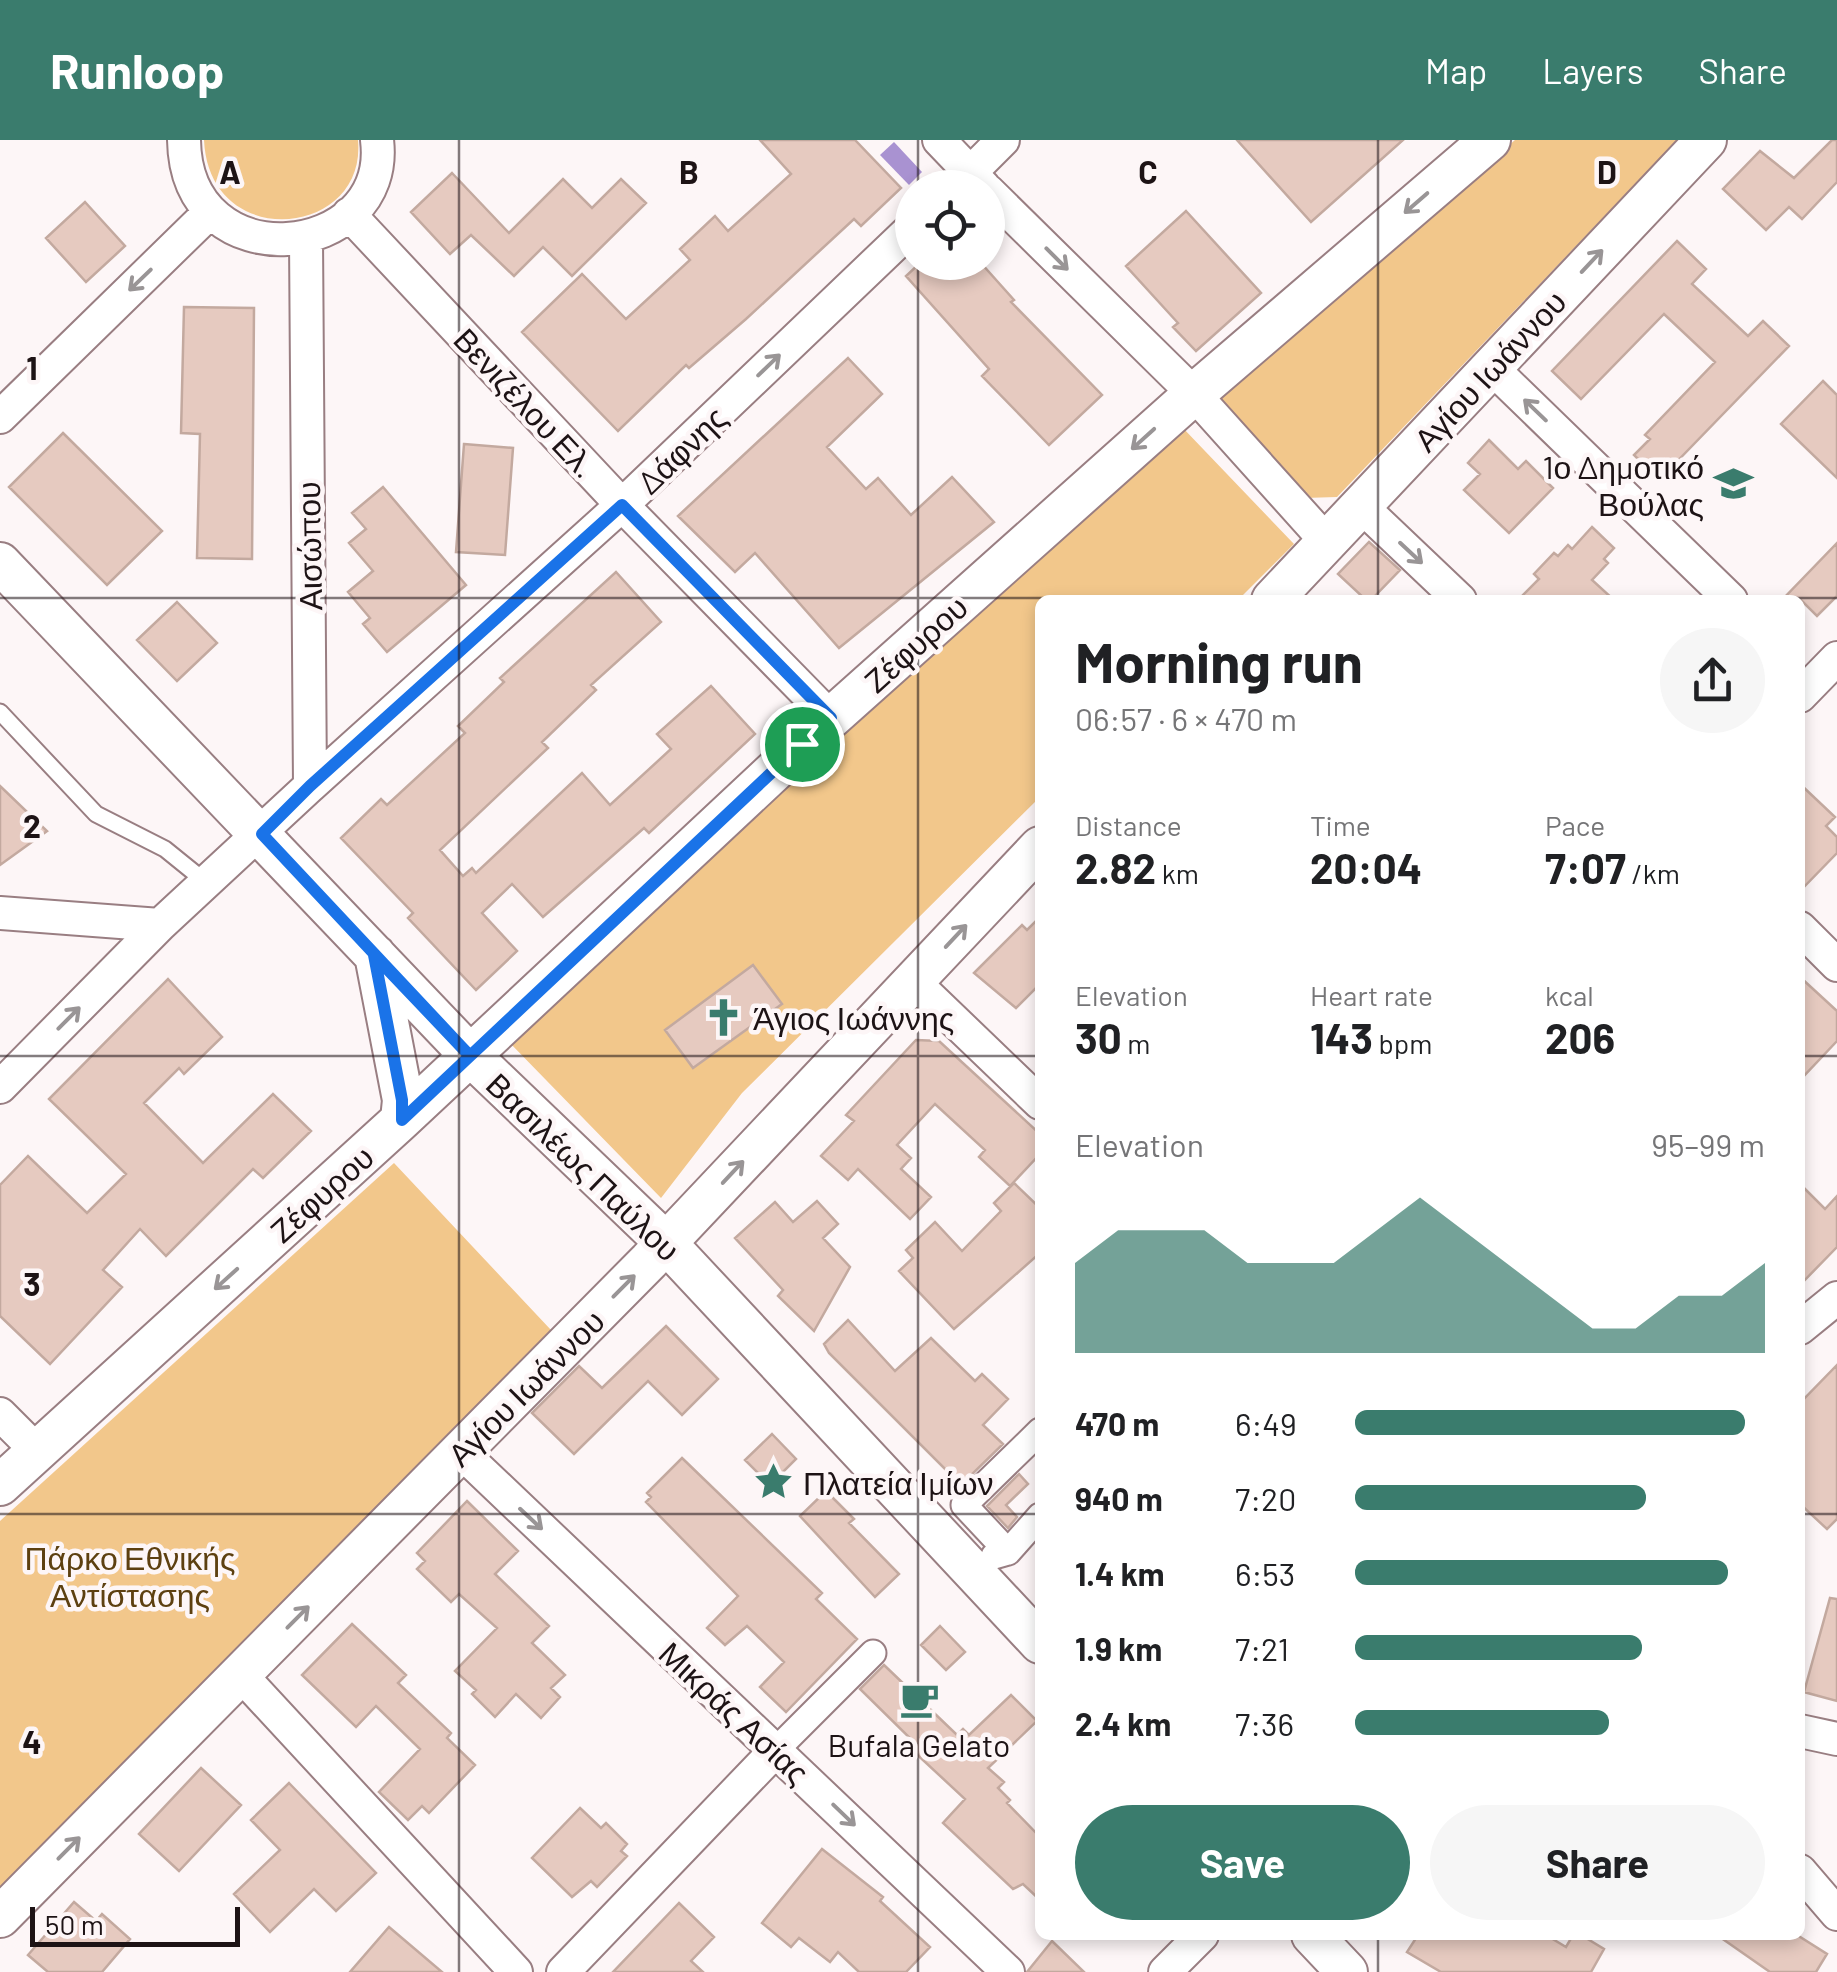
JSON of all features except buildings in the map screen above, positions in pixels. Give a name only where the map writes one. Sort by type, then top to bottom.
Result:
[{"type":"street","points":[[184,140],[184,160],[193,188],[210,212],[230,228],[254,239],[306,239],[350,214],[370,185],[376,140]]},
{"type":"street","points":[[938,140],[962,170]]},
{"type":"street","points":[[983,170],[1002,140]]},
{"type":"street","name":"Ζέφυρου","points":[[0,1485],[402,1120],[831,718],[1194,394],[1490,140]]},
{"type":"street","name":"Αγίου Ιωάννου","points":[[1277,595],[1706,140]]},
{"type":"street","points":[[0,418],[210,212]]},
{"type":"street","name":"Βενιζέλου Ελ.","points":[[350,214],[622,505],[831,718]]},
{"type":"street","points":[[1005,214],[1194,394],[1327,542]]},
{"type":"street","name":"Αισώπου","points":[[306,239],[310,786]]},
{"type":"street","name":"Δάφνης","points":[[310,786],[622,505],[895,244]]},
{"type":"street","points":[[1492,368],[1726,595]]},
{"type":"street","points":[[1361,506],[1455,595]]},
{"type":"street","name":"Βασιλέως Παύλου","points":[[0,563],[470,1056],[666,1243],[1035,1639]]},
{"type":"street","points":[[0,1087],[160,925],[310,786]]},
{"type":"street","name":"Αγίου Ιωάννου","points":[[0,1917],[666,1243],[1035,851]]},
{"type":"street","points":[[0,913],[160,925]]},
{"type":"street","points":[[1805,933],[1837,965]]},
{"type":"street","points":[[374,955],[402,1100],[402,1120]]},
{"type":"street","points":[[913,981],[1035,1098]]},
{"type":"street","points":[[1805,1324],[1837,1298]]},
{"type":"street","points":[[0,1414],[37,1451]]},
{"type":"street","points":[[1008,1552],[964,1506],[1035,1436]]},
{"type":"street","name":"Μικράς Ασίας","points":[[460,1452],[1008,1972]]},
{"type":"street","points":[[964,1563],[1008,1552],[1035,1522]]},
{"type":"street","points":[[563,1972],[874,1653]]},
{"type":"street","points":[[241,1675],[516,1972]]},
{"type":"street","points":[[1805,1732],[1837,1740]]},
{"type":"street","points":[[1805,1877],[1837,1914]]},
{"type":"street","points":[[1165,1972],[1197,1940]]},
{"type":"street","points":[[1317,1940],[1347,1972]]},
{"type":"lane","points":[[0,712],[96,814],[165,849],[207,883]]},
{"type":"green space","points":[[204,140],[358,140],[354,173],[338,197],[315,213],[286,219],[257,215],[231,201],[212,176]]},
{"type":"green space","points":[[1515,140],[1677,140],[1337,497],[1304,498],[1218,397]]},
{"type":"green space","points":[[1182,427],[1294,544],[1243,595],[1035,595],[1035,802],[742,1093],[661,1198],[507,1040]]},
{"type":"green space","name":"Πάρκο Εθνικής Αντίστασης","points":[[394,1163],[551,1330],[0,1888],[0,1521]]},
{"type":"shaded area","points":[[894,142],[920,170],[895,171],[880,155]]},
{"type":"place","name":"1ο Δημοτικό Βούλας","points":[[1734,484]]},
{"type":"place","name":"Άγιος Ιωάννης","points":[[723,1017]]},
{"type":"place","name":"Πλατεία Ιμίων","points":[[773,1482]]},
{"type":"place","name":"Bufala Gelato","points":[[919,1699]]},
{"type":"route","points":[[802,744],[470,1056],[374,955],[402,1100],[402,1120],[470,1056],[262,834],[310,786],[622,505],[831,718],[802,744]]}]
